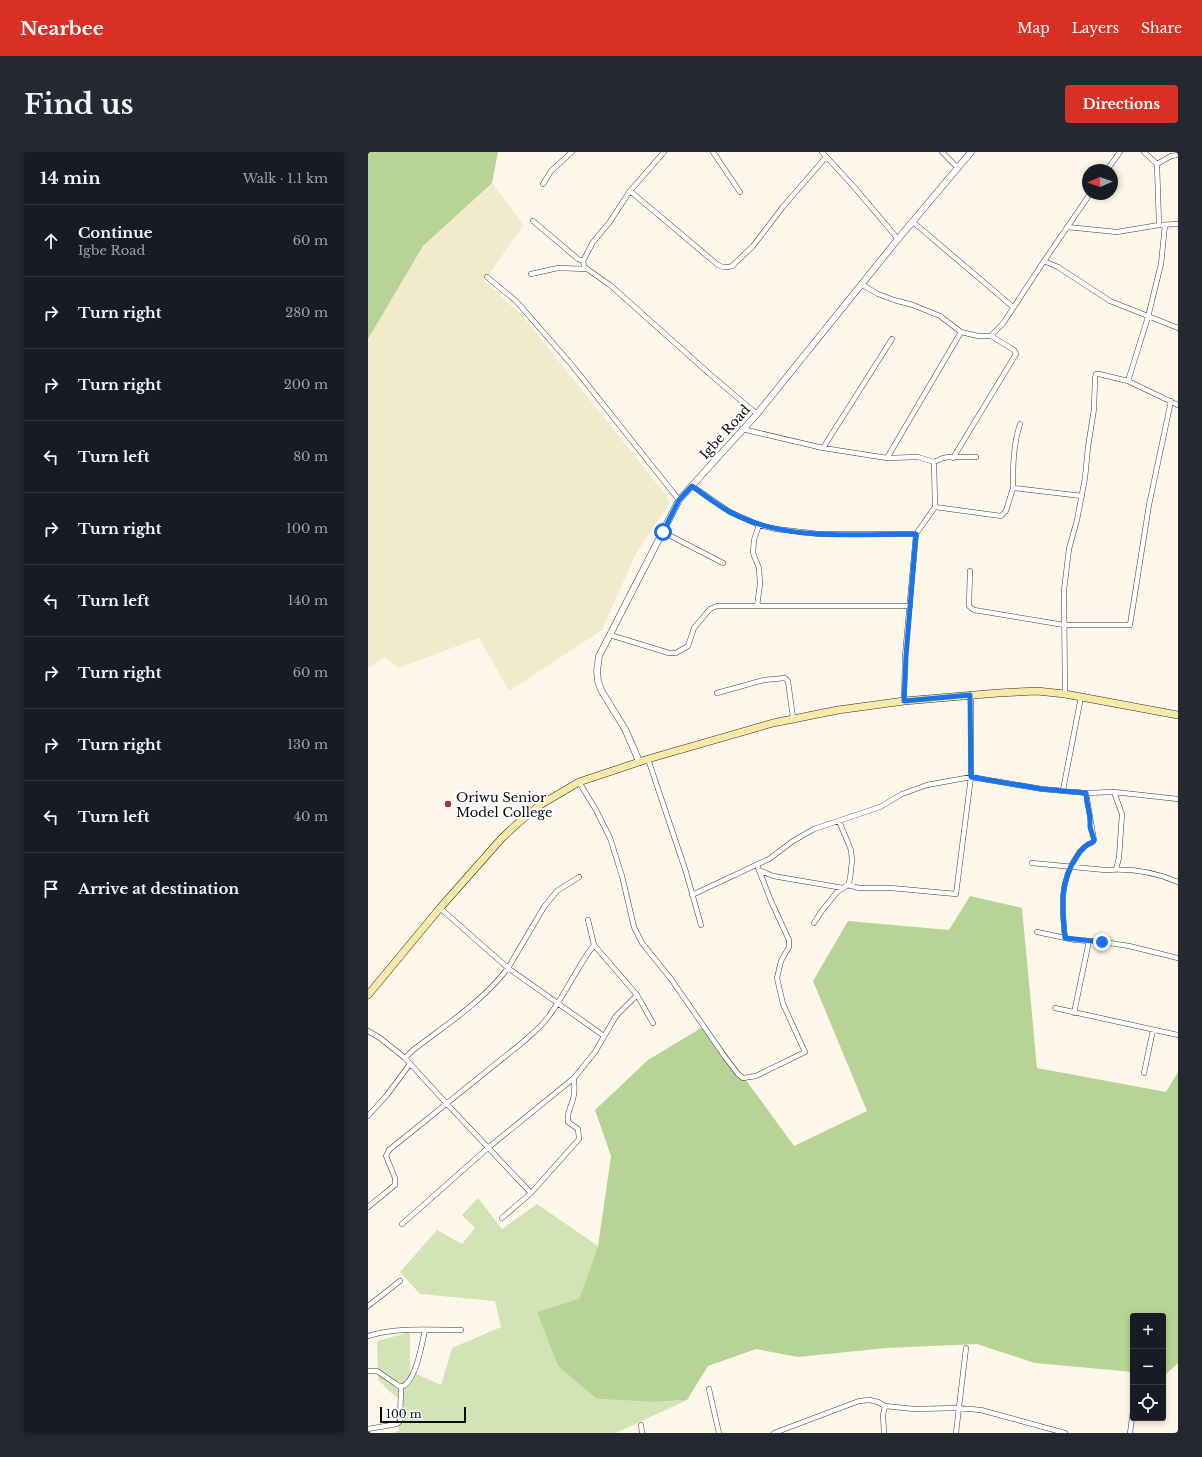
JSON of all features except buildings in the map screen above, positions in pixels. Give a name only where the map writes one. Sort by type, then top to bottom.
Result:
[{"type":"main road","points":[[368,995],[440,908],[502,838],[540,805],[578,782],[648,758],[793,718],[904,701],[1038,691],[1065,694],[1178,715]]},
{"type":"street","points":[[543,184],[551,171],[570,152]]},
{"type":"street","points":[[583,262],[593,242],[609,223],[630,191],[664,152]]},
{"type":"street","points":[[714,152],[740,192]]},
{"type":"street","points":[[822,152],[898,239]]},
{"type":"street","points":[[942,152],[958,168]]},
{"type":"street","name":"Igbe Road","points":[[639,762],[625,729],[601,690],[597,671],[599,656],[679,500],[757,414],[861,284],[970,152]]},
{"type":"street","points":[[1111,164],[1120,152]]},
{"type":"street","points":[[1144,152],[1157,164],[1159,225]]},
{"type":"street","points":[[1157,164],[1171,156],[1178,155]]},
{"type":"street","points":[[630,191],[718,265],[723,268],[728,268],[753,246],[782,208],[826,157]]},
{"type":"street","points":[[991,336],[1004,322],[1086,200]]},
{"type":"street","points":[[533,220],[583,262],[587,269],[610,285],[757,414]]},
{"type":"street","points":[[913,222],[1013,307]]},
{"type":"street","points":[[1067,227],[1117,232],[1159,225],[1178,224]]},
{"type":"street","points":[[1128,381],[1148,317],[1161,264],[1165,225]]},
{"type":"street","points":[[1044,261],[1058,267],[1110,301],[1178,328]]},
{"type":"street","points":[[531,274],[558,268],[587,269]]},
{"type":"street","points":[[487,277],[516,301],[561,353],[679,500]]},
{"type":"street","points":[[861,284],[878,294],[914,305],[940,316],[961,332],[978,336],[991,336],[1014,350],[1016,354],[953,458]]},
{"type":"street","points":[[888,458],[961,332]]},
{"type":"street","points":[[823,448],[892,339]]},
{"type":"street","points":[[1065,694],[1064,590],[1069,549],[1078,520],[1082,496],[1094,409],[1096,374],[1128,381],[1178,405]]},
{"type":"street","points":[[970,571],[969,606],[974,610],[1064,625],[1130,624],[1150,505],[1171,401]]},
{"type":"street","points":[[935,507],[1001,516],[1006,511],[1013,488],[1013,460],[1015,442],[1020,424]]},
{"type":"street","points":[[742,429],[823,448],[888,458],[918,457],[934,462],[943,458],[976,457]]},
{"type":"street","points":[[904,701],[906,656],[916,534],[935,507],[934,462]]},
{"type":"street","points":[[692,486],[730,512],[759,525],[776,529],[819,534],[916,534]]},
{"type":"street","points":[[1013,488],[1082,496]]},
{"type":"street","points":[[758,606],[760,584],[759,568],[753,552],[754,540],[759,525]]},
{"type":"street","points":[[663,532],[723,563]]},
{"type":"street","points":[[610,635],[669,653],[676,653],[688,646],[694,628],[710,609],[721,606],[910,606]]},
{"type":"street","points":[[717,693],[764,680],[785,678],[788,681],[793,718]]},
{"type":"street","points":[[759,870],[773,876],[846,887],[891,888],[956,894],[971,777],[970,695]]},
{"type":"street","points":[[1063,790],[1081,697]]},
{"type":"street","points":[[648,758],[701,925]]},
{"type":"street","points":[[692,895],[769,859],[793,841],[814,829],[880,807],[915,788],[971,777],[1042,789],[1086,793],[1114,792],[1178,799]]},
{"type":"street","points":[[578,782],[596,810],[610,838],[622,876],[634,927],[642,944],[671,979],[725,1058],[743,1078],[756,1076],[804,1052],[783,1004],[777,978],[781,961],[790,943],[757,865]]},
{"type":"street","points":[[1114,792],[1122,814],[1119,858],[1116,869]]},
{"type":"street","points":[[1065,938],[1063,888],[1069,867],[1084,846],[1093,842],[1094,840],[1090,827],[1086,793]]},
{"type":"street","points":[[814,923],[837,892],[846,887],[852,861],[851,850],[839,821]]},
{"type":"street","points":[[1032,863],[1105,870],[1116,869],[1148,872],[1165,876],[1178,882]]},
{"type":"street","points":[[405,1058],[487,991],[508,968],[544,907],[557,891],[579,877]]},
{"type":"street","points":[[440,908],[508,968],[604,1036]]},
{"type":"street","points":[[588,920],[594,945],[637,995],[653,1023]]},
{"type":"street","points":[[1037,932],[1065,938],[1129,946],[1178,958]]},
{"type":"street","points":[[1074,1013],[1089,941]]},
{"type":"street","points":[[368,1207],[395,1185],[395,1178],[386,1156],[389,1150],[531,1035],[549,1016],[584,958],[594,945]]},
{"type":"street","points":[[402,1224],[489,1147],[574,1078],[595,1052],[616,1016],[637,995]]},
{"type":"street","points":[[1055,1008],[1178,1035]]},
{"type":"street","points":[[1144,1073],[1153,1030]]},
{"type":"street","points":[[368,1031],[380,1038],[405,1058],[531,1192]]},
{"type":"street","points":[[368,1116],[387,1095],[410,1064]]},
{"type":"street","points":[[502,1218],[531,1192],[579,1140],[578,1129],[568,1122],[567,1117],[568,1109],[573,1100],[574,1078]]},
{"type":"street","points":[[368,1306],[400,1281]]},
{"type":"street","points":[[402,1387],[409,1382],[416,1366],[425,1330]]},
{"type":"street","points":[[368,1336],[381,1332],[461,1330]]},
{"type":"street","points":[[956,1433],[966,1348]]},
{"type":"street","points":[[368,1371],[377,1371],[402,1387]]},
{"type":"street","points":[[368,1429],[397,1424],[400,1421],[402,1387]]},
{"type":"street","points":[[709,1389],[719,1433]]},
{"type":"street","points":[[774,1433],[859,1401],[870,1400],[885,1406],[914,1409],[958,1408],[981,1410],[1065,1433]]},
{"type":"street","points":[[884,1433],[883,1415],[885,1406]]},
{"type":"street","points":[[1130,1433],[1132,1421]]},
{"type":"street","points":[[641,1425],[642,1433]]},
{"type":"shaded area","points":[[492,183],[524,225],[484,281],[521,314],[666,495],[669,504],[636,553],[602,630],[509,691],[479,638],[398,668],[385,657],[368,668],[368,339],[423,246]]},
{"type":"green space","points":[[368,152],[498,152],[492,183],[423,246],[368,339]]},
{"type":"green space","points":[[970,896],[1022,908],[1037,1068],[1166,1092],[1178,1072],[1178,1363],[1166,1374],[1166,1313],[1130,1313],[1130,1372],[1035,1363],[977,1344],[886,1348],[798,1357],[756,1349],[708,1366],[687,1400],[655,1402],[597,1399],[558,1366],[537,1312],[579,1299],[598,1246],[611,1156],[595,1110],[648,1060],[706,1025],[794,1146],[867,1111],[813,981],[848,921],[949,930]]},
{"type":"green space","points":[[478,1198],[502,1229],[537,1204],[598,1246],[579,1299],[597,1399],[655,1402],[687,1400],[616,1433],[394,1433],[399,1430],[398,1398],[378,1379],[377,1341],[410,1332],[410,1371],[441,1385],[452,1348],[501,1327],[495,1301],[420,1294],[400,1272],[437,1230],[462,1244],[475,1228],[462,1215]]},
{"type":"place","name":"Oriwu Senior Model College","points":[[448,804]]},
{"type":"route","points":[[663,532],[679,500],[692,486],[730,512],[759,525],[776,529],[819,534],[916,534],[906,656],[904,701],[970,695],[971,777],[1042,789],[1086,793],[1090,827],[1094,840],[1093,842],[1084,846],[1069,867],[1066,876],[1063,888],[1065,938],[1102,942]]}]
